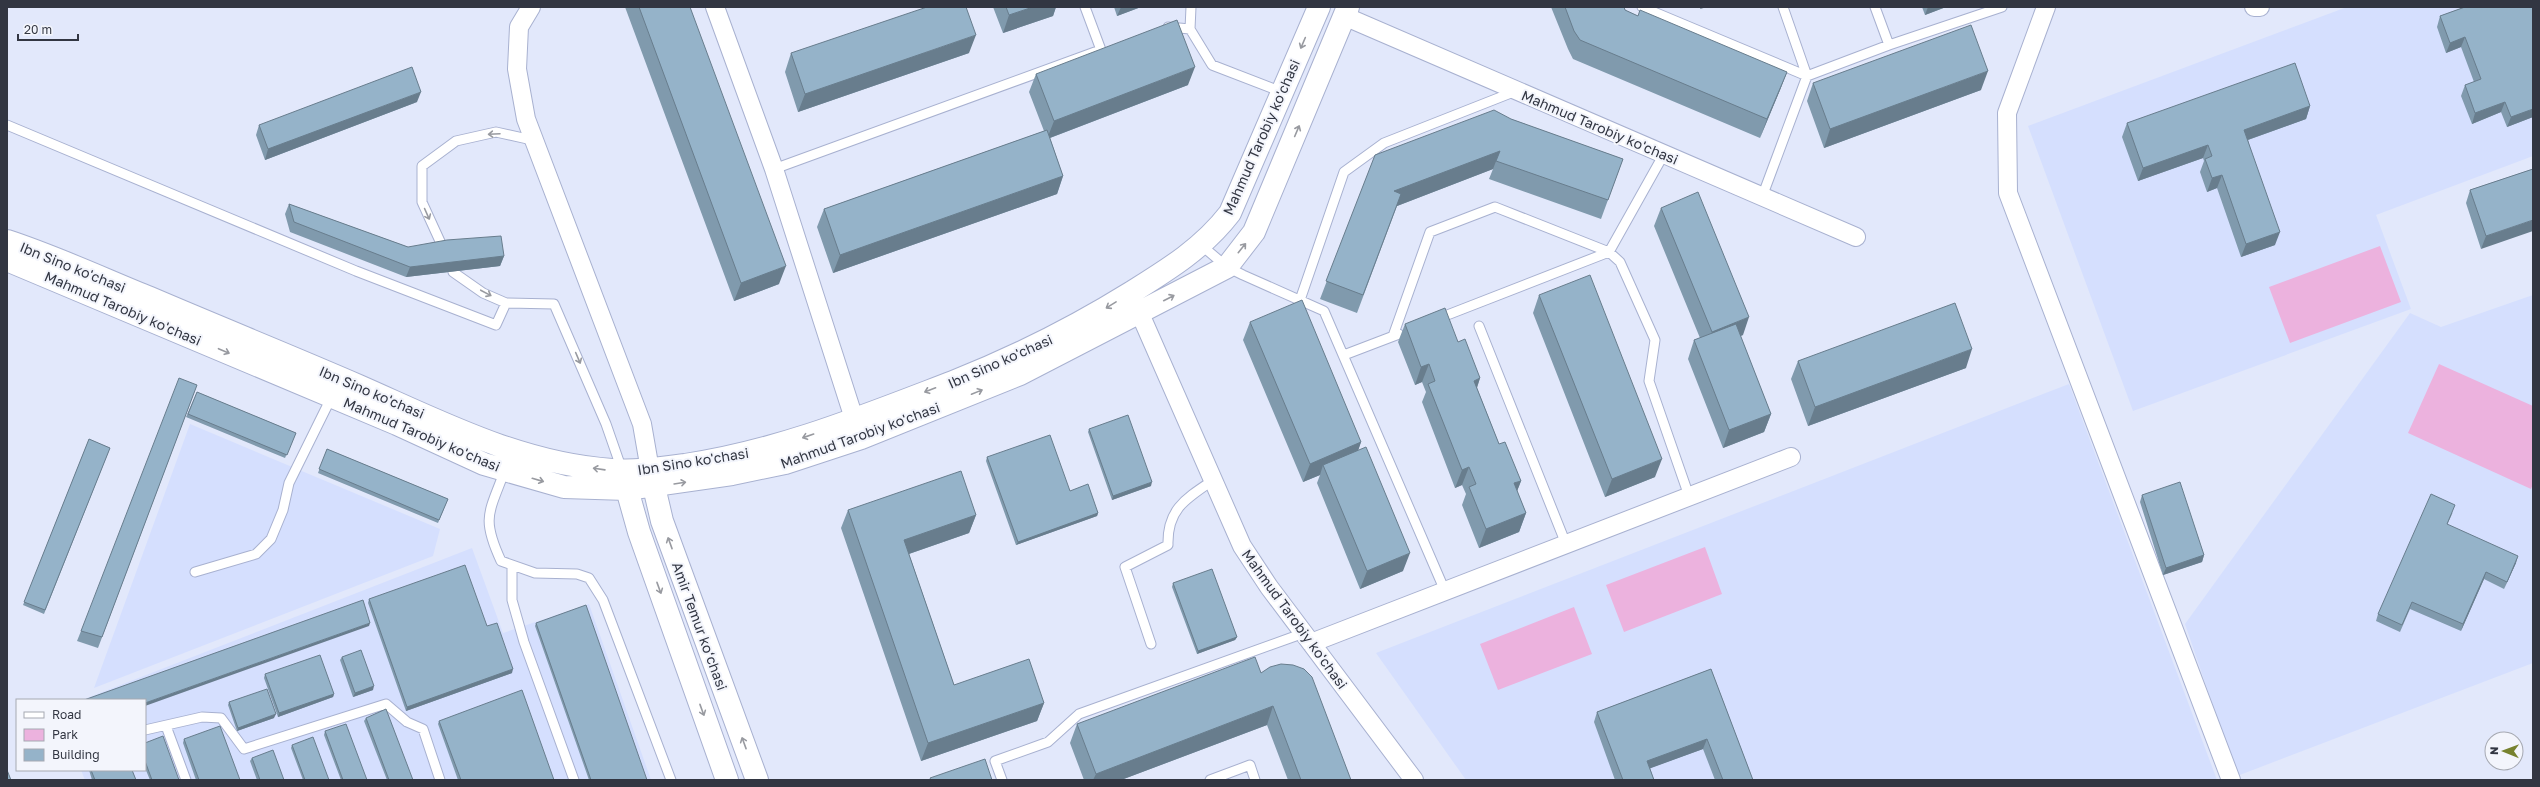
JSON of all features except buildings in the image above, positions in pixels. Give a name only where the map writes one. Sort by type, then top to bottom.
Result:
[{"type":"main road","name":"Mahmud Tarobiy ko'chasi","points":[[1168,270],[1213,235],[1230,213],[1319,7]]},
{"type":"main road","name":"Mahmud Tarobiy ko'chasi","points":[[7,260],[332,396],[484,464],[564,487],[784,463],[858,429],[1020,374],[1227,267],[1254,232],[1346,12]]},
{"type":"main road","name":"Ibn Sino ko'chasi","points":[[7,241],[291,358],[477,438],[516,452],[624,480]]},
{"type":"main road","name":"Ibn Sino ko'chasi","points":[[858,429],[1031,349],[1088,319],[1168,270]]},
{"type":"main road","name":"Amir Temur ko‘chasi","points":[[652,478],[662,521],[757,780]]},
{"type":"main road","name":"Amir Temur ko‘chasi","points":[[624,480],[639,532],[727,780]]},
{"type":"street","points":[[531,7],[519,26],[517,69],[526,119],[532,140],[642,424],[652,478]]},
{"type":"street","points":[[715,7],[774,169],[858,429]]},
{"type":"street","points":[[2046,7],[2007,113],[2008,193],[2232,780]]},
{"type":"street","points":[[2254,7],[2260,7]]},
{"type":"street","name":"Mahmud Tarobiy ko'chasi","points":[[1346,12],[1516,91],[1856,237]]},
{"type":"street","name":"Mahmud Tarobiy ko'chasi","points":[[1130,293],[1242,546],[1269,587],[1414,780]]},
{"type":"street","points":[[1308,638],[1445,591],[1791,457]]},
{"type":"lane","points":[[774,169],[1104,48],[1085,7]]},
{"type":"lane","points":[[1191,7],[1190,29],[1212,65],[1282,92]]},
{"type":"lane","points":[[1642,7],[1808,76],[1889,45],[2002,7]]},
{"type":"lane","points":[[1762,196],[1808,76],[1783,7]]},
{"type":"lane","points":[[1875,7],[1889,45]]},
{"type":"lane","points":[[1156,31],[1170,26],[1190,29]]},
{"type":"lane","points":[[1300,300],[1344,172],[1384,143],[1516,91]]},
{"type":"lane","points":[[7,125],[356,271],[496,325],[506,303]]},
{"type":"lane","points":[[444,250],[422,202],[422,166],[456,141],[496,132],[532,140]]},
{"type":"lane","points":[[1430,322],[1609,252],[1664,154]]},
{"type":"lane","points":[[1393,336],[1430,232],[1495,207],[1609,252],[1620,262],[1655,340],[1649,381],[1689,496]]},
{"type":"lane","points":[[1201,245],[1227,267],[1324,311],[1445,591]]},
{"type":"lane","points":[[453,272],[484,293],[506,303],[554,304],[606,424],[624,480]]},
{"type":"lane","points":[[1479,326],[1566,544]]},
{"type":"lane","points":[[1344,355],[1408,330]]},
{"type":"lane","points":[[194,572],[256,554],[271,539],[283,510],[289,483],[332,396]]},
{"type":"lane","points":[[505,470],[488,519],[490,536],[501,561],[535,573],[578,574],[589,578],[603,600],[671,780]]},
{"type":"lane","points":[[1151,644],[1124,567],[1168,545],[1167,528],[1181,502],[1212,481]]},
{"type":"lane","points":[[512,565],[512,600],[524,642],[574,780]]},
{"type":"lane","points":[[1002,780],[995,761],[1048,742],[1079,714],[1308,638]]},
{"type":"lane","points":[[146,730],[202,717],[221,718],[244,748],[386,704],[407,722],[423,730],[440,780]]},
{"type":"lane","points":[[166,726],[186,780]]},
{"type":"lane","points":[[1210,780],[1250,765],[1255,780]]},
{"type":"shaded area","points":[[2347,7],[2533,7],[2533,156],[2376,215],[2411,309],[2133,411],[2028,126]]},
{"type":"shaded area","points":[[2533,295],[2533,663],[2237,776],[2185,624],[2410,313],[2441,327]]},
{"type":"shaded area","points":[[2069,384],[2217,780],[1466,780],[1376,653]]},
{"type":"shaded area","points":[[190,424],[440,529],[433,556],[94,688]]},
{"type":"shaded area","points":[[472,548],[503,633],[589,604],[651,780],[85,780],[81,771],[146,771],[146,699],[85,699]]},
{"type":"green space","points":[[2380,246],[2401,302],[2290,343],[2269,287]]},
{"type":"green space","points":[[2439,364],[2533,406],[2533,484],[2531,489],[2408,433]]},
{"type":"green space","points":[[1705,547],[1722,594],[1624,632],[1606,585]]},
{"type":"green space","points":[[1574,607],[1592,654],[1498,690],[1480,644]]}]
